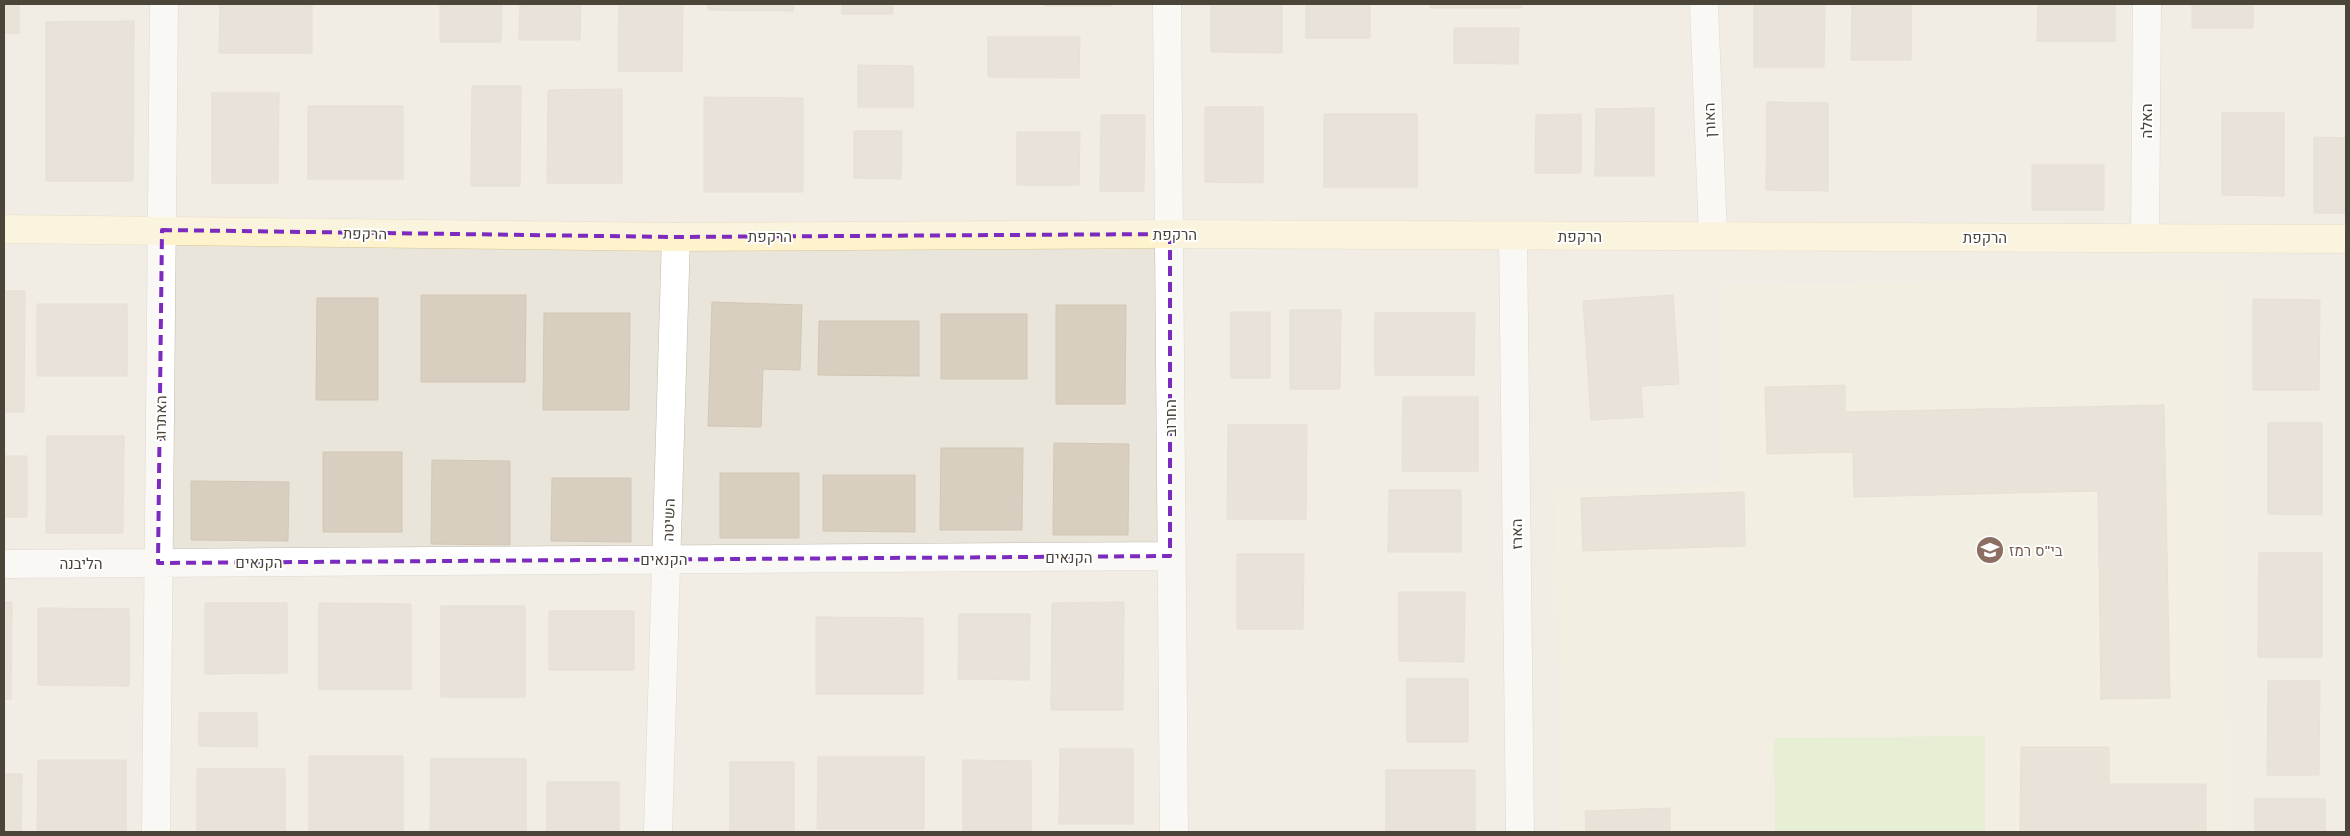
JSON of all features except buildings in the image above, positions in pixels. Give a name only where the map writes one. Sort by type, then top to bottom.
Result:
[{"type":"street","name":"האתרוג","points":[[156,832],[164,4]]},
{"type":"street","name":"החרוב","points":[[1167,4],[1170,234],[1170,556],[1174,832]]},
{"type":"street","name":"האורן","points":[[1704,4],[1713,236]]},
{"type":"street","name":"האלה","points":[[2146,238],[2147,4]]},
{"type":"street","name":"הרקפת","points":[[4,229],[676,237],[1170,234],[2346,239]]},
{"type":"street","name":"הארז","points":[[1513,236],[1520,832]]},
{"type":"street","name":"השיטה","points":[[658,832],[676,237]]},
{"type":"street","name":"הקנאים","points":[[158,563],[1170,556]]},
{"type":"street","name":"הליבנה","points":[[4,564],[158,563]]},
{"type":"highlighted area","points":[[162,230],[676,237],[1170,234],[1170,556],[158,563]]},
{"type":"shaded area","points":[[4,4],[2346,4],[2346,832],[4,832]]},
{"type":"shaded area","name":"בי\"ס רמז","points":[[2222,278],[2228,832],[1561,832],[1555,489],[1722,484],[1719,285]]},
{"type":"green space","points":[[1985,736],[1985,832],[1775,832],[1774,738]]},
{"type":"place","name":"בי\"ס רמז","points":[[1990,550]]}]
